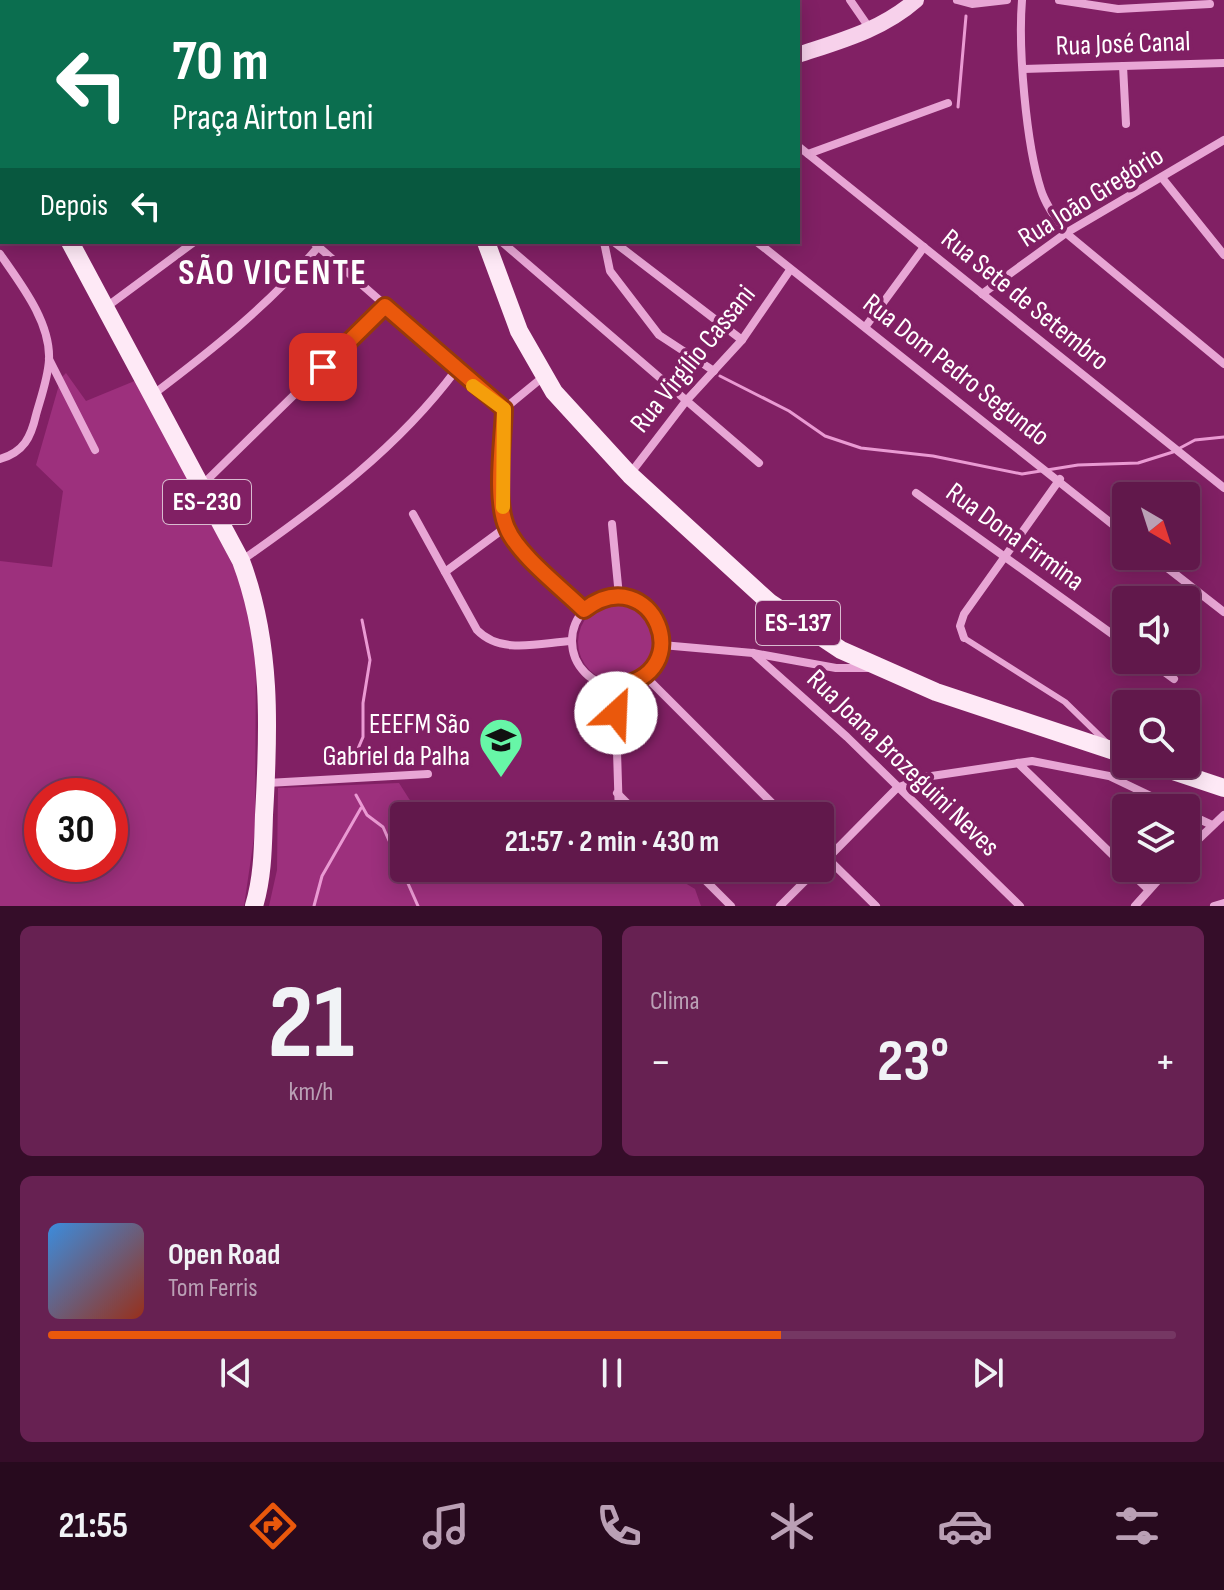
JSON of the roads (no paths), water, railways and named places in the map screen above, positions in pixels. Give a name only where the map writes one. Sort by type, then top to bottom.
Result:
[{"type":"main road","name":"ES-230","points":[[71,244],[199,488],[241,561],[256,603],[266,658],[266,783],[262,861],[254,906]]},
{"type":"main road","name":"ES-137","points":[[487,244],[519,331],[543,377],[630,475],[769,602],[841,650],[880,668],[936,692],[1112,751]]},
{"type":"main road","points":[[1194,778],[1224,788]]},
{"type":"street","points":[[850,0],[871,30]]},
{"type":"street","points":[[800,54],[871,30],[898,16],[916,0]]},
{"type":"street","points":[[957,0],[972,4],[1007,0]]},
{"type":"street","points":[[1022,0],[1023,69],[1036,173],[1042,194],[1066,233],[1224,364]]},
{"type":"street","points":[[1059,0],[1118,9],[1210,4]]},
{"type":"street","name":"Rua José Canal","points":[[1023,69],[1224,63]]},
{"type":"street","points":[[1123,66],[1126,124]]},
{"type":"street","points":[[808,154],[948,103]]},
{"type":"street","name":"Rua João Gregório","points":[[982,294],[1066,233],[1163,179],[1224,140]]},
{"type":"street","name":"Rua Sete de Setembro","points":[[800,148],[1224,488]]},
{"type":"street","points":[[1163,179],[1224,255]]},
{"type":"street","points":[[104,308],[191,244]]},
{"type":"street","points":[[151,397],[243,325],[287,285],[316,244],[504,409]]},
{"type":"street","points":[[504,244],[759,463]]},
{"type":"street","points":[[604,244],[610,271],[659,335],[714,371]]},
{"type":"street","points":[[617,244],[742,340]]},
{"type":"street","name":"Rua Dom Pedro Segundo","points":[[759,244],[1112,523]]},
{"type":"street","points":[[866,326],[924,247]]},
{"type":"street","points":[[0,254],[27,294],[42,325],[49,358],[95,450]]},
{"type":"street","name":"Rua Virgílio Cassani","points":[[630,475],[686,401],[742,340],[790,270]]},
{"type":"street","points":[[199,488],[385,306]]},
{"type":"street","points":[[2,456],[24,446],[33,430],[49,358]]},
{"type":"street","points":[[241,561],[368,465],[423,414],[456,370]]},
{"type":"street","points":[[543,377],[504,409],[501,465],[506,527],[516,542],[584,610]]},
{"type":"street","points":[[964,638],[960,626],[964,614],[1006,558],[1056,477]]},
{"type":"street","name":"Rua Dona Firmina","points":[[916,493],[1112,634]]},
{"type":"street","points":[[413,514],[477,630],[487,640],[504,646],[571,641]]},
{"type":"street","points":[[612,524],[619,596]]},
{"type":"street","points":[[445,572],[506,527]]},
{"type":"street","points":[[1170,570],[1224,612]]},
{"type":"street","points":[[619,596],[646,606],[655,617],[662,645],[658,660],[646,677],[615,686],[591,679],[580,669],[571,641],[577,619],[584,610],[606,597],[619,596]]},
{"type":"street","points":[[662,645],[753,653],[836,668],[880,668]]},
{"type":"street","name":"Rua Joana Brozeguini Neves","points":[[753,653],[805,698],[1020,906]]},
{"type":"street","points":[[1167,674],[1174,679]]},
{"type":"street","points":[[646,677],[771,802]]},
{"type":"street","points":[[615,686],[618,802]]},
{"type":"street","points":[[1018,763],[1112,854]]},
{"type":"street","points":[[834,852],[897,788],[925,777],[1018,763],[1045,763],[1109,776],[1147,794]]},
{"type":"street","points":[[266,783],[428,774]]},
{"type":"street","points":[[617,793],[626,802]]},
{"type":"street","points":[[1200,837],[1224,815]]},
{"type":"street","points":[[1200,819],[1212,825]]},
{"type":"street","points":[[834,864],[876,906]]},
{"type":"street","points":[[707,882],[731,906]]},
{"type":"street","points":[[780,906],[804,882]]},
{"type":"street","points":[[1141,882],[1148,889]]},
{"type":"street","points":[[1135,906],[1155,882]]},
{"type":"street","points":[[1214,906],[1224,903]]},
{"type":"lane","points":[[964,638],[1065,702],[1112,746]]},
{"type":"waterway","points":[[958,107],[966,16]]},
{"type":"waterway","points":[[720,376],[789,411],[825,436],[861,448],[933,456],[1022,474],[1078,465],[1138,463],[1173,452]]},
{"type":"waterway","points":[[1180,448],[1195,440],[1224,437]]},
{"type":"waterway","points":[[351,765],[363,737],[363,703],[370,660],[362,620]]},
{"type":"waterway","points":[[356,795],[367,815],[383,827],[418,906]]},
{"type":"waterway","points":[[314,906],[322,876],[361,808]]},
{"type":"place","name":"EEEFM São Gabriel da Palha","points":[[501,779]]},
{"type":"district","name":"SÃO VICENTE","points":[[273,273]]}]
